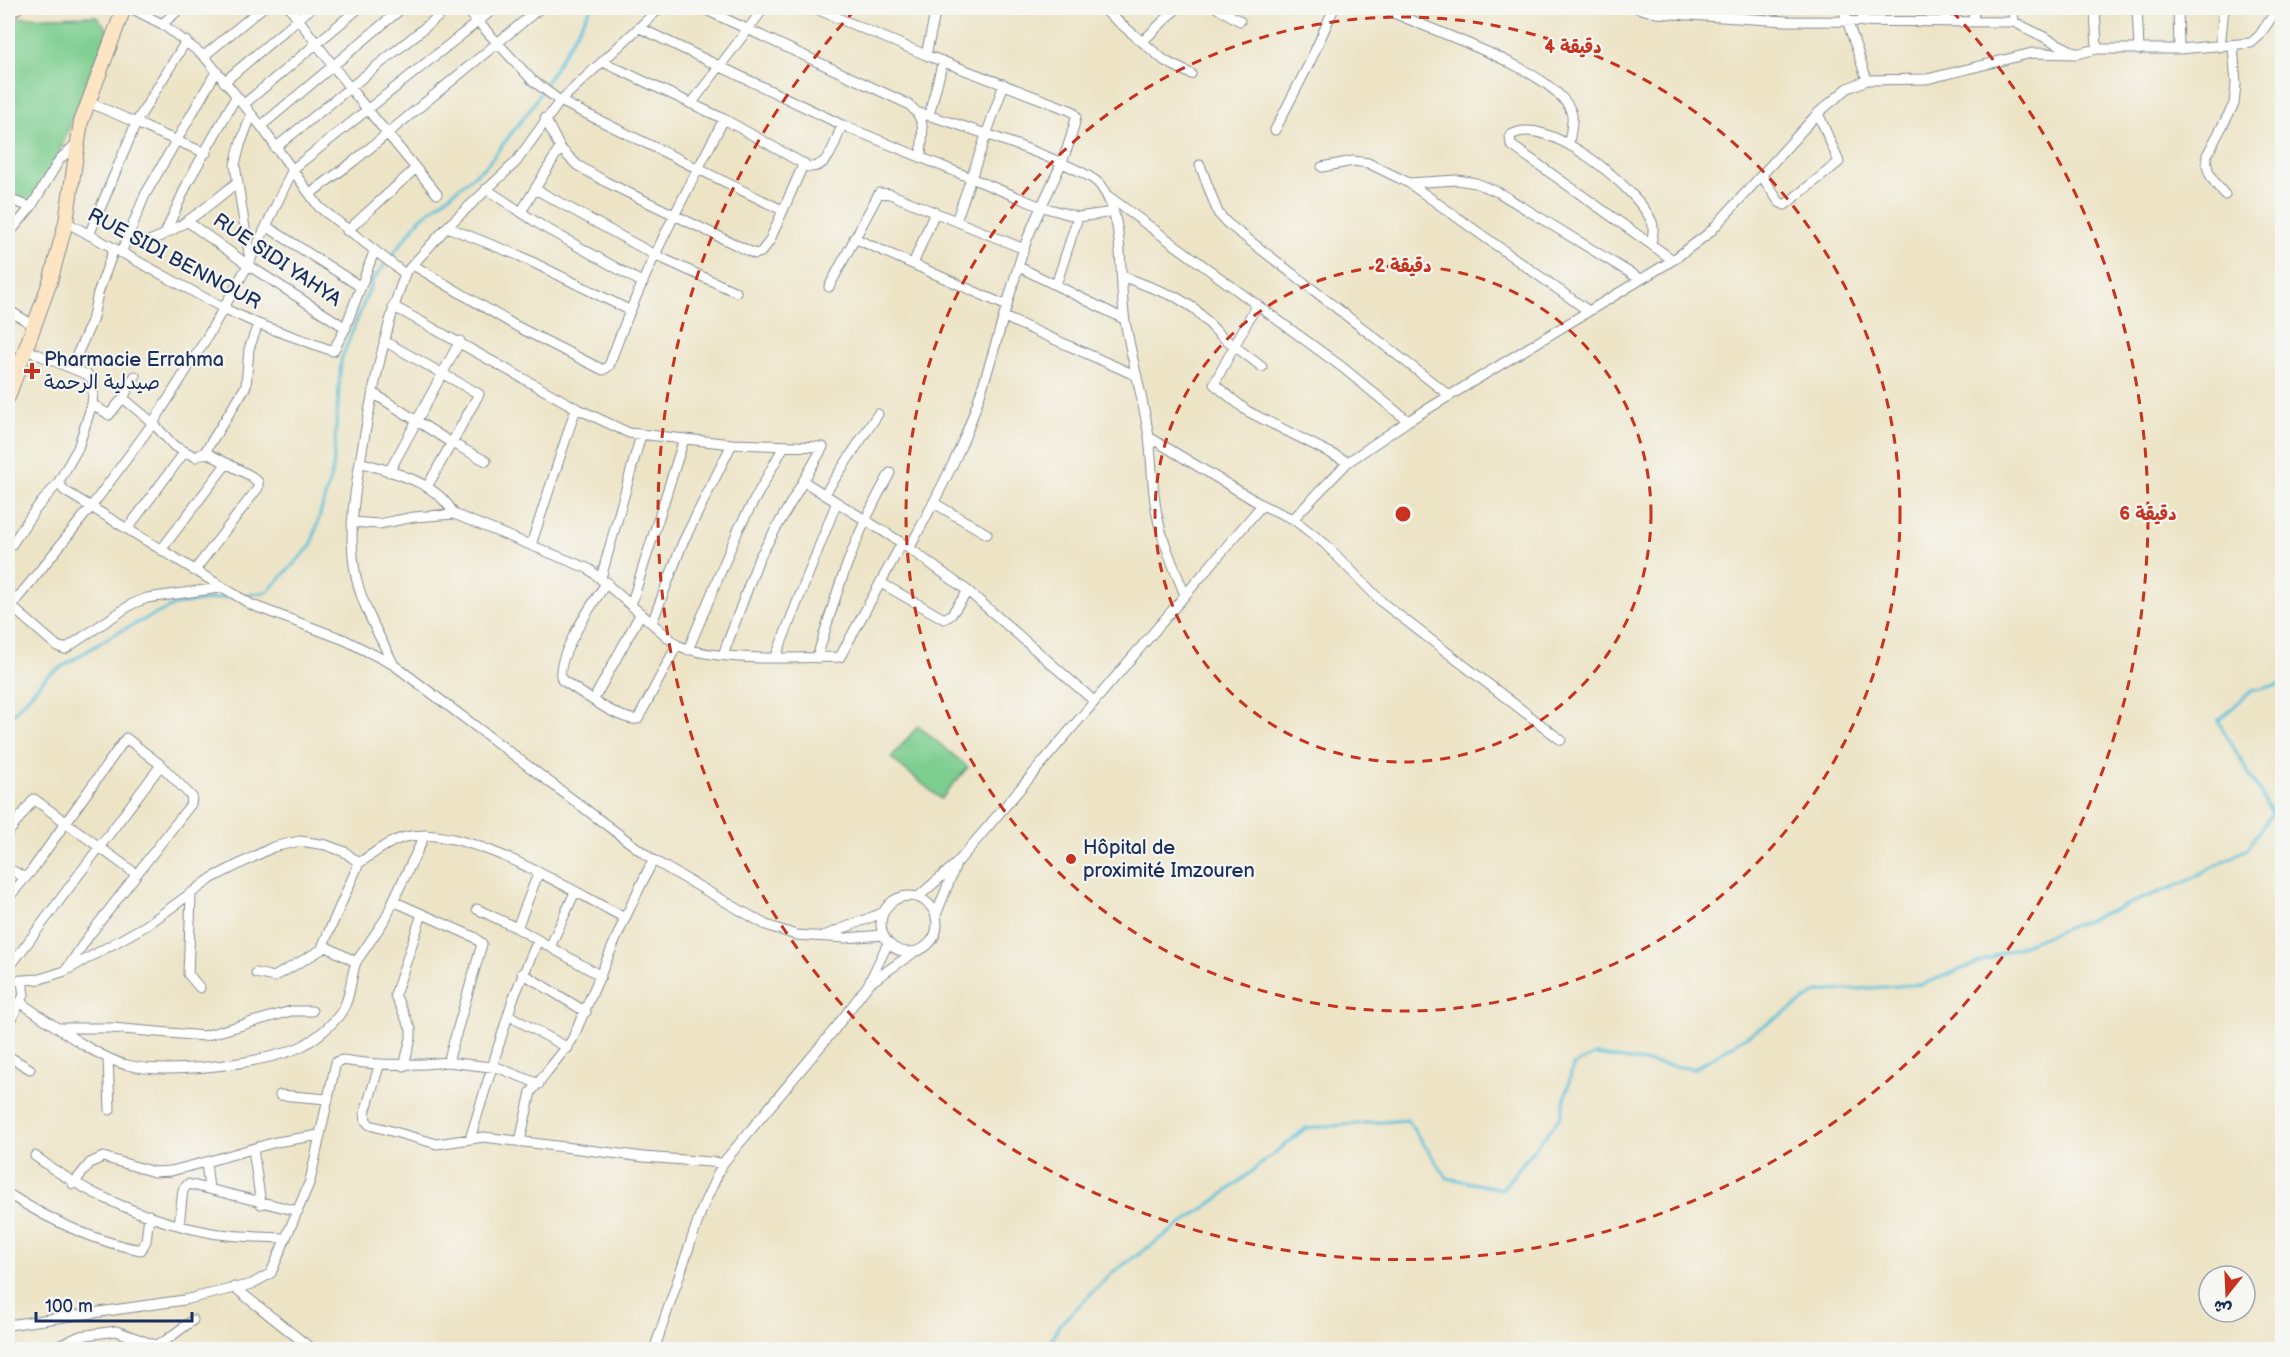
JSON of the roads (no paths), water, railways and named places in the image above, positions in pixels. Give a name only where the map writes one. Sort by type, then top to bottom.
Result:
[{"type":"street","points":[[8,9],[15,8]]},
{"type":"street","points":[[9,391],[27,350],[50,282],[66,222],[76,143],[87,102],[124,8]]},
{"type":"street","points":[[130,8],[162,24],[204,56],[261,126],[319,207],[376,254],[402,271]]},
{"type":"street","points":[[162,24],[181,8]]},
{"type":"street","points":[[204,56],[262,8]]},
{"type":"street","points":[[290,8],[349,87],[437,194]]},
{"type":"street","points":[[224,82],[311,8]]},
{"type":"street","points":[[243,105],[359,8]]},
{"type":"street","points":[[261,126],[402,8]]},
{"type":"street","points":[[275,148],[449,8]]},
{"type":"street","points":[[465,8],[532,80],[560,101],[782,210]]},
{"type":"street","points":[[222,589],[147,598],[132,604],[65,649],[57,646],[9,608],[91,507],[153,423],[224,308],[249,262],[293,169],[495,8]]},
{"type":"street","points":[[311,193],[387,134],[540,8]]},
{"type":"street","points":[[394,665],[361,596],[353,549],[352,522],[354,494],[373,393],[402,271],[412,265],[447,227],[516,162],[545,118],[560,101],[660,8]]},
{"type":"street","points":[[702,8],[849,75],[924,114],[985,133],[1060,163],[1098,182],[1114,212],[1122,276],[1124,319],[1149,437],[1160,526],[1185,595]]},
{"type":"street","points":[[691,104],[764,8]]},
{"type":"street","points":[[352,522],[379,525],[414,517],[454,514],[589,569],[677,645],[688,650],[723,655],[840,657],[881,584],[934,503],[965,436],[1024,249],[1039,206],[1060,163],[1076,116],[1072,111],[926,55],[814,8]]},
{"type":"street","points":[[926,55],[934,14],[933,8]]},
{"type":"street","points":[[1102,8],[1166,61],[1191,74]]},
{"type":"street","points":[[1142,42],[1177,8]]},
{"type":"street","points":[[1217,8],[1240,21]]},
{"type":"street","points":[[1275,130],[1310,62],[1334,8]]},
{"type":"street","points":[[1383,8],[1445,32],[1520,68],[1563,97],[1572,116],[1569,143]]},
{"type":"street","points":[[1637,8],[1677,15],[1846,22],[2014,22],[2076,54]]},
{"type":"street","points":[[1843,8],[1867,80]]},
{"type":"street","points":[[1862,8],[1863,22]]},
{"type":"street","points":[[1944,8],[1946,22]]},
{"type":"street","points":[[1973,8],[1974,22]]},
{"type":"street","points":[[2013,8],[2014,22]]},
{"type":"street","points":[[2095,8],[2097,49]]},
{"type":"street","points":[[2137,8],[2139,50]]},
{"type":"street","points":[[2178,8],[2179,49]]},
{"type":"street","points":[[2220,47],[2224,8]]},
{"type":"street","points":[[1293,519],[1348,462],[1408,421],[1672,260],[1709,233],[1818,113],[1848,88],[1867,80],[1927,79],[2032,53],[2076,54],[2097,49],[2139,50],[2233,46],[2254,41],[2278,8]]},
{"type":"street","points":[[640,28],[842,125],[1039,206],[1078,217],[1114,212]]},
{"type":"street","points":[[89,235],[137,121],[186,41]]},
{"type":"street","points":[[2225,195],[2212,180],[2206,164],[2210,147],[2234,104],[2236,84],[2233,46]]},
{"type":"street","points":[[921,157],[922,121],[944,61]]},
{"type":"street","points":[[603,62],[724,119],[804,163],[817,167],[828,158],[842,125]]},
{"type":"street","points":[[71,368],[92,321],[98,293],[117,251],[127,240],[145,195],[216,72]]},
{"type":"street","points":[[956,221],[1004,84]]},
{"type":"street","points":[[166,231],[188,182],[236,97]]},
{"type":"street","points":[[87,102],[137,121],[177,142],[206,153]]},
{"type":"street","points":[[1762,176],[1779,202],[1785,205],[1839,162],[1818,113]]},
{"type":"street","points":[[249,262],[236,183],[237,155],[251,116]]},
{"type":"street","points":[[545,118],[560,148],[567,157],[583,169],[755,254],[761,252],[769,242],[804,163]]},
{"type":"street","points":[[412,265],[599,370],[603,370],[609,366],[628,310],[724,119]]},
{"type":"street","points":[[1651,244],[1652,221],[1618,180],[1569,143],[1525,132],[1512,134],[1509,139],[1511,145],[1672,260]]},
{"type":"street","points":[[8,235],[31,207],[60,159],[76,143]]},
{"type":"street","points":[[521,212],[560,148]]},
{"type":"street","points":[[1322,167],[1353,161],[1368,163],[1409,183],[1587,310]]},
{"type":"street","points":[[1200,165],[1218,213],[1227,223],[1450,396]]},
{"type":"street","points":[[347,231],[415,169]]},
{"type":"street","points":[[1409,183],[1457,180],[1476,183],[1498,192],[1640,279]]},
{"type":"street","points":[[127,240],[138,244],[188,222],[236,183]]},
{"type":"street","points":[[486,189],[642,283]]},
{"type":"street","points":[[535,189],[656,255],[736,292]]},
{"type":"street","points":[[829,287],[879,192],[935,212],[1024,249]]},
{"type":"street","points":[[1106,194],[1342,367],[1408,421]]},
{"type":"street","points":[[8,199],[31,207]]},
{"type":"street","points":[[913,264],[935,212]]},
{"type":"street","points":[[1056,285],[1078,217]]},
{"type":"street","name":"RUE SIDI BENNOUR","points":[[66,222],[224,308],[258,324],[333,351],[339,344],[376,254]]},
{"type":"street","name":"RUE SIDI YAHYA","points":[[188,222],[346,328]]},
{"type":"street","points":[[266,226],[361,287]]},
{"type":"street","points":[[447,227],[520,256],[628,310]]},
{"type":"street","points":[[854,238],[1007,306]]},
{"type":"street","points":[[1019,267],[1124,319]]},
{"type":"street","points":[[1122,276],[1176,297],[1195,309],[1262,367]]},
{"type":"street","points":[[1257,304],[1214,384],[1247,411],[1348,462]]},
{"type":"street","points":[[393,306],[460,341],[576,408],[616,427],[641,435],[732,444],[824,447],[759,558],[723,655]]},
{"type":"street","points":[[8,310],[35,326]]},
{"type":"street","points":[[1004,317],[1137,376]]},
{"type":"street","points":[[123,398],[184,453],[196,457],[205,452],[246,386],[249,349],[258,324]]},
{"type":"street","points":[[384,341],[478,394],[427,487]]},
{"type":"street","points":[[389,472],[460,341]]},
{"type":"street","points":[[8,550],[34,510],[58,483],[78,448],[92,404],[94,382],[88,375],[27,350]]},
{"type":"street","points":[[92,404],[109,415],[123,398],[135,376]]},
{"type":"street","points":[[373,393],[450,442],[486,461]]},
{"type":"street","points":[[531,545],[576,408]]},
{"type":"street","points":[[824,495],[878,414]]},
{"type":"street","points":[[641,435],[604,580],[571,642],[560,671],[562,680],[621,716],[638,719],[677,645]]},
{"type":"street","points":[[1149,437],[1262,505],[1293,519],[1324,543],[1383,603],[1561,740]]},
{"type":"street","points":[[631,605],[684,439]]},
{"type":"street","points":[[652,623],[683,542],[732,444]]},
{"type":"street","points":[[688,650],[739,528],[784,446]]},
{"type":"street","points":[[194,571],[258,488],[258,482],[251,476],[205,452]]},
{"type":"street","points":[[128,528],[184,453]]},
{"type":"street","points":[[360,462],[427,487],[446,499],[454,514]]},
{"type":"street","points":[[161,550],[227,463]]},
{"type":"street","points":[[817,658],[841,578],[863,520],[890,473]]},
{"type":"street","points":[[803,481],[836,504],[906,546],[968,591],[1094,701]]},
{"type":"street","points":[[58,483],[91,507],[128,528],[222,589],[252,605],[345,640],[394,665],[653,860],[766,925],[796,935],[885,939]]},
{"type":"street","points":[[934,503],[987,534]]},
{"type":"street","points":[[776,656],[836,504]]},
{"type":"street","points":[[918,897],[956,864],[1262,505]]},
{"type":"street","points":[[881,584],[944,619],[951,615],[968,591]]},
{"type":"street","points":[[594,699],[641,613]]},
{"type":"street","points":[[8,898],[66,823],[126,738],[160,765],[192,801],[65,971]]},
{"type":"street","points":[[8,969],[160,765]]},
{"type":"street","points":[[8,833],[34,800],[136,874]]},
{"type":"street","points":[[356,962],[326,947],[323,941],[360,862],[400,838],[424,835],[459,839],[483,847],[625,918]]},
{"type":"street","points":[[21,1003],[108,1058],[126,1065],[149,1069],[200,1067],[271,1056],[299,1048],[333,1022],[342,1012],[348,1000],[356,962],[386,918],[424,835]]},
{"type":"street","points":[[8,981],[22,982],[65,971],[147,925],[191,896],[212,878],[240,861],[293,841],[326,845],[345,852],[360,862]]},
{"type":"street","points":[[520,1141],[528,1101],[568,1047],[586,1012],[625,918],[653,860]]},
{"type":"street","points":[[936,915],[956,864]]},
{"type":"street","points":[[8,868],[25,878]]},
{"type":"street","points":[[517,927],[538,874]]},
{"type":"street","points":[[550,947],[575,892]]},
{"type":"street","points":[[191,896],[188,974],[200,988]]},
{"type":"street","points":[[821,937],[882,913],[896,899],[908,896],[918,897],[931,906],[936,915],[938,929],[929,945],[913,953],[868,985]]},
{"type":"street","points":[[393,901],[474,937],[482,944],[448,1062]]},
{"type":"street","points":[[477,909],[517,927],[601,976]]},
{"type":"street","points":[[882,913],[880,923],[885,939],[896,950],[913,953]]},
{"type":"street","points":[[404,1066],[411,1029],[395,995],[422,914]]},
{"type":"street","points":[[654,1350],[703,1206],[723,1163],[834,1030],[868,985],[885,939]]},
{"type":"street","points":[[470,1140],[508,1015],[522,974],[538,940]]},
{"type":"street","points":[[256,973],[274,977],[326,947]]},
{"type":"street","points":[[522,974],[586,1012]]},
{"type":"street","points":[[8,1025],[24,995],[22,982]]},
{"type":"street","points":[[60,1028],[111,1028],[204,1036],[291,1011],[312,1011]]},
{"type":"street","points":[[508,1015],[568,1047]]},
{"type":"street","points":[[8,1056],[30,1069]]},
{"type":"street","points":[[108,1058],[110,1110]]},
{"type":"street","points":[[8,1325],[151,1306],[252,1284],[271,1273],[310,1181],[336,1062],[342,1060],[379,1066],[404,1066],[448,1062],[492,1067],[539,1084]]},
{"type":"street","points":[[379,1066],[365,1113],[366,1121],[370,1125],[437,1144],[484,1137],[644,1157],[723,1163]]},
{"type":"street","points":[[280,1095],[327,1099]]},
{"type":"street","points":[[73,1184],[90,1163],[103,1157],[154,1172],[171,1171],[253,1149],[320,1135]]},
{"type":"street","points":[[253,1149],[261,1204]]},
{"type":"street","points":[[35,1156],[73,1184],[179,1225],[213,1233],[286,1238]]},
{"type":"street","points":[[206,1162],[209,1189]]},
{"type":"street","points":[[179,1225],[186,1185],[192,1184],[261,1204],[298,1211]]},
{"type":"street","points":[[10,1195],[70,1227],[141,1250],[146,1241],[149,1215]]},
{"type":"street","points":[[234,1287],[313,1350]]},
{"type":"street","points":[[50,1350],[80,1336],[116,1331],[155,1345],[165,1341],[193,1320]]},
{"type":"street","points":[[8,1347],[12,1350]]},
{"type":"waterway","points":[[240,596],[267,592],[311,546],[333,469],[341,360],[373,280],[420,219],[487,165],[531,108],[591,8]]},
{"type":"waterway","points":[[8,719],[47,676],[116,633],[175,605],[234,596]]},
{"type":"waterway","points":[[1046,1350],[1059,1325],[1113,1272],[1216,1200],[1306,1128],[1407,1120],[1447,1178],[1502,1189],[1561,1116],[1573,1065],[1595,1055],[1694,1069],[1818,992],[1923,984],[2183,883],[2247,849],[2272,813],[2218,721],[2251,691],[2282,684]]},
{"type":"place","name":"Pharmacie Errahma صيدلية الرحمة","points":[[32,371]]},
{"type":"place","name":"Hôpital de proximité Imzouren","points":[[1071,859]]}]
